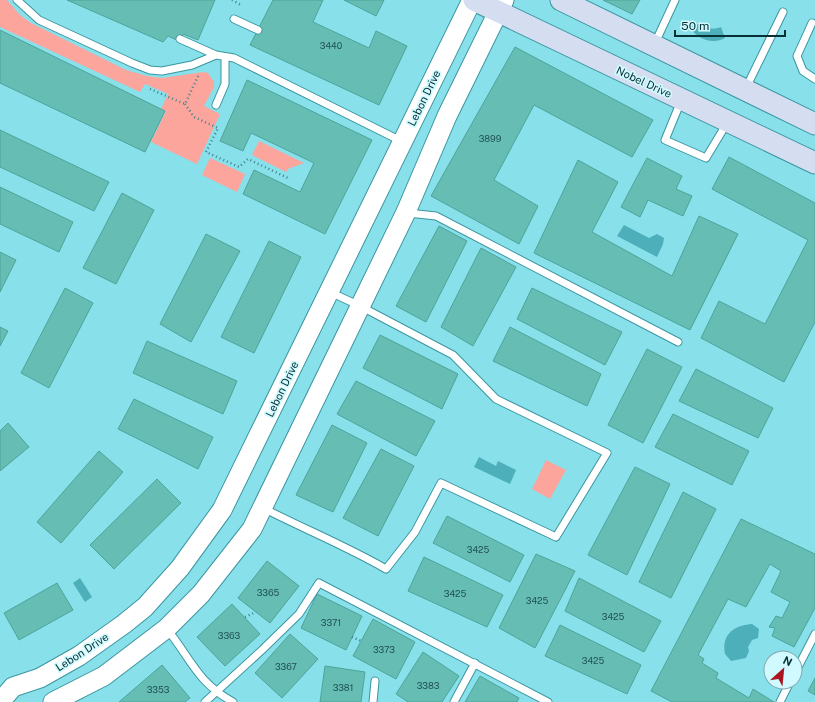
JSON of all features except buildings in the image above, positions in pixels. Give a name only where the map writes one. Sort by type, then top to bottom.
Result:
[{"type":"main road","name":"Nobel Drive","points":[[473,0],[501,6],[682,99],[815,163]]},
{"type":"main road","points":[[561,0],[745,90],[814,120]]},
{"type":"street","name":"Lebon Drive","points":[[0,702],[13,687],[40,678],[79,656],[145,607],[180,568],[222,510],[473,0]]},
{"type":"street","points":[[52,702],[104,676],[167,628],[202,594],[252,529],[406,212],[447,116],[501,6]]},
{"type":"lane","points":[[17,0],[39,20],[143,68],[162,71],[192,65],[216,55]]},
{"type":"lane","points":[[654,45],[675,0]]},
{"type":"lane","points":[[745,90],[783,12]]},
{"type":"lane","points":[[234,19],[258,30]]},
{"type":"lane","points":[[812,23],[797,56],[803,71],[815,79]]},
{"type":"lane","points":[[180,39],[216,55],[234,58],[403,142]]},
{"type":"lane","points":[[216,105],[225,84],[225,57]]},
{"type":"lane","points":[[682,99],[665,140],[706,158],[729,121]]},
{"type":"lane","points":[[406,212],[436,216],[678,342]]},
{"type":"lane","points":[[262,508],[350,549],[386,569],[415,532],[442,483],[556,538],[607,453],[496,399],[453,355],[360,306],[330,292]]},
{"type":"lane","points":[[205,702],[299,614],[319,582],[548,702]]},
{"type":"lane","points":[[167,628],[199,676],[216,692],[233,702]]},
{"type":"lane","points":[[803,657],[815,634]]},
{"type":"lane","points":[[454,702],[475,663]]},
{"type":"lane","points":[[373,702],[376,681]]},
{"type":"lane","points":[[780,702],[786,690]]},
{"type":"path","points":[[232,0],[241,5]]},
{"type":"path","points":[[185,104],[199,75],[201,61]]},
{"type":"path","points":[[150,89],[185,104],[194,117],[218,128],[206,152],[239,167],[248,160],[290,178]]},
{"type":"path","points":[[245,617],[256,612]]},
{"type":"path","points":[[352,637],[361,641]]},
{"type":"shaded area","points":[[0,0],[7,0],[20,15],[31,23],[126,70],[147,76],[162,78],[203,72],[208,73],[214,82],[214,87],[204,106],[220,114],[197,164],[151,142],[166,111],[161,109],[168,94],[145,84],[140,92],[0,27]]},
{"type":"shaded area","points":[[259,141],[304,163],[288,169],[286,172],[252,155]]},
{"type":"shaded area","points":[[210,158],[245,174],[237,192],[202,175]]},
{"type":"shaded area","points":[[546,460],[566,470],[550,499],[532,489]]},
{"type":"water","points":[[701,23],[710,28],[721,27],[725,38],[710,41],[696,35],[690,27]]},
{"type":"water","points":[[624,225],[649,238],[657,234],[664,238],[657,257],[617,236]]},
{"type":"water","points":[[479,457],[496,466],[498,461],[516,470],[510,484],[474,467]]},
{"type":"water","points":[[80,578],[92,597],[85,602],[73,583]]},
{"type":"water","points":[[752,624],[759,629],[758,638],[752,640],[748,647],[749,651],[746,658],[731,661],[725,654],[724,647],[727,636],[730,632],[740,626]]}]
